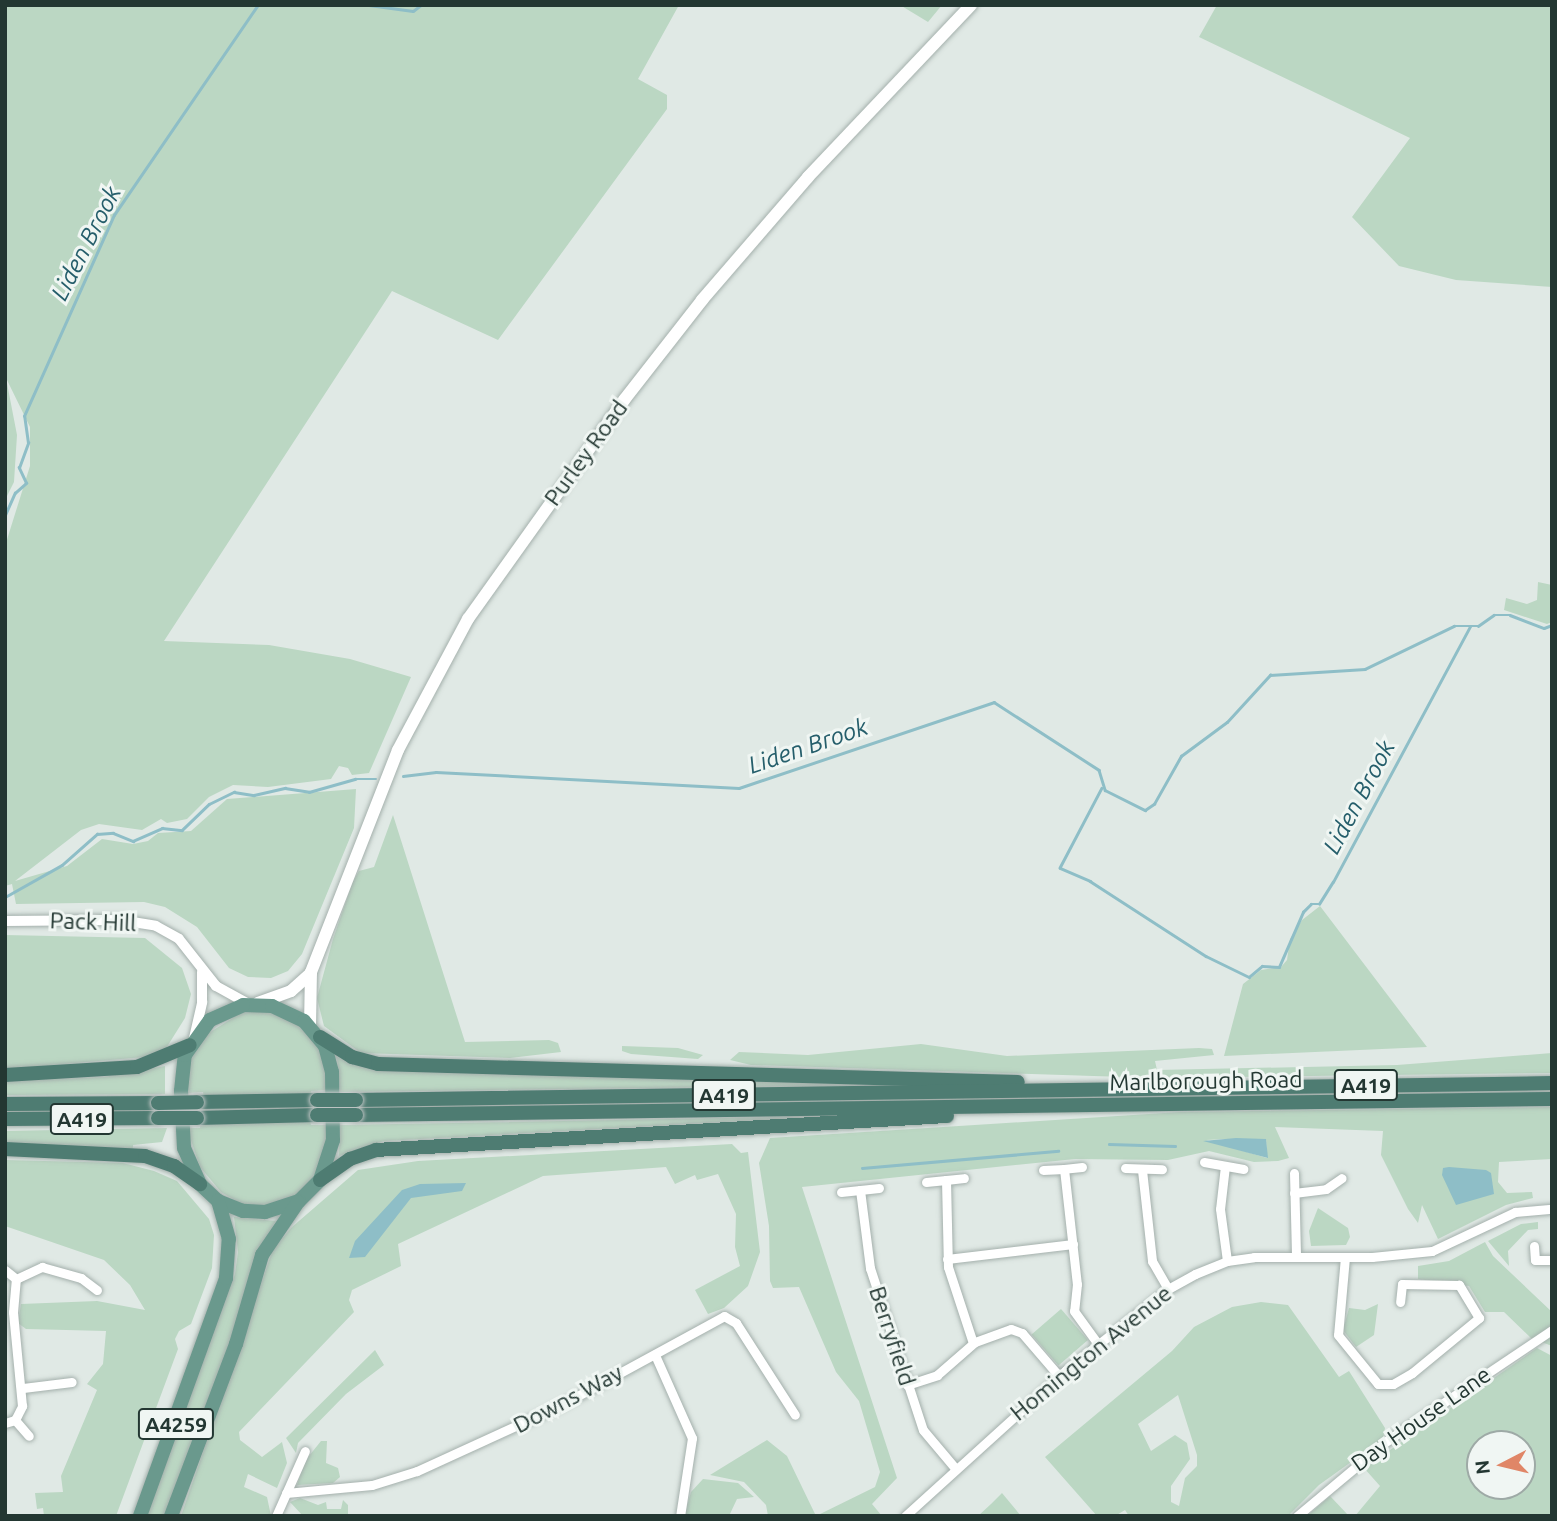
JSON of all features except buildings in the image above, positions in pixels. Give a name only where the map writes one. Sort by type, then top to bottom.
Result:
[{"type":"highway","name":"A419","points":[[315,1032],[352,1057],[377,1064],[1092,1088]]},
{"type":"highway","name":"A419","points":[[5,1075],[137,1067],[192,1042]]},
{"type":"highway","name":"Marlborough Road","points":[[1092,1088],[1552,1083]]},
{"type":"highway","name":"A419","points":[[5,1104],[158,1110],[197,1118],[317,1108],[1092,1088]]},
{"type":"highway","name":"Marlborough Road","points":[[1070,1106],[1552,1099]]},
{"type":"highway","name":"A419","points":[[5,1119],[158,1110],[197,1102],[317,1108]]},
{"type":"highway","name":"A419","points":[[356,1107],[1070,1106]]},
{"type":"highway","name":"A419","points":[[320,1180],[350,1159],[376,1150],[1070,1106]]},
{"type":"highway","name":"A419","points":[[5,1149],[145,1156],[174,1166],[200,1184]]},
{"type":"main road","name":"Purley Road","points":[[253,1004],[291,991],[311,972],[398,750],[440,665],[475,609],[617,409],[702,300],[808,177],[971,5]]},
{"type":"main road","name":"Purley Road","points":[[311,972],[315,1032]]},
{"type":"main road","points":[[253,1004],[289,1012],[315,1032],[330,1057],[333,1092],[331,1148],[320,1180],[299,1201],[261,1213],[218,1201],[200,1184],[186,1156],[182,1128],[182,1070],[192,1042],[216,1016],[253,1004]]},
{"type":"main road","name":"A4259","points":[[139,1516],[166,1454],[226,1278],[229,1239],[218,1201]]},
{"type":"main road","name":"A4259","points":[[171,1516],[233,1355],[262,1255],[299,1201]]},
{"type":"street","name":"Pack Hill","points":[[5,921],[150,924],[179,939],[201,972],[222,991],[253,1004]]},
{"type":"street","points":[[192,1042],[202,1000],[201,972]]},
{"type":"street","points":[[1204,1163],[1243,1169]]},
{"type":"street","points":[[1225,1166],[1220,1209],[1227,1261]]},
{"type":"street","points":[[1044,1170],[1082,1167]]},
{"type":"street","points":[[1125,1168],[1162,1169]]},
{"type":"street","points":[[1064,1169],[1073,1244],[1075,1315],[1098,1344]]},
{"type":"street","points":[[1142,1170],[1152,1261],[1168,1289]]},
{"type":"street","points":[[1294,1173],[1296,1256]]},
{"type":"street","points":[[926,1182],[964,1178]]},
{"type":"street","points":[[1294,1193],[1326,1189],[1342,1178]]},
{"type":"street","points":[[946,1180],[947,1259],[973,1343]]},
{"type":"street","points":[[841,1192],[879,1188]]},
{"type":"street","name":"Berryfield","points":[[860,1191],[870,1268],[907,1385],[926,1437],[955,1468]]},
{"type":"street","name":"Homington Avenue","points":[[905,1516],[955,1468],[1098,1344],[1168,1289],[1227,1261],[1296,1256],[1345,1257],[1437,1250],[1515,1212],[1552,1209]]},
{"type":"street","points":[[947,1259],[1073,1244]]},
{"type":"street","points":[[1534,1246],[1535,1260],[1552,1260]]},
{"type":"street","points":[[1345,1257],[1338,1335],[1369,1378],[1381,1385],[1412,1373],[1479,1318],[1468,1294],[1456,1284],[1402,1284],[1400,1301]]},
{"type":"street","points":[[16,1279],[42,1267],[81,1278],[97,1290]]},
{"type":"street","points":[[5,1270],[16,1279]]},
{"type":"street","points":[[15,1420],[23,1388],[13,1312],[16,1279]]},
{"type":"street","name":"Downs Way","points":[[286,1493],[354,1488],[401,1477],[541,1415],[655,1355],[716,1318],[728,1317],[795,1415]]},
{"type":"street","points":[[907,1385],[937,1376],[973,1343],[1018,1330],[1059,1376]]},
{"type":"street","name":"Day House Lane","points":[[1297,1516],[1388,1440],[1552,1330]]},
{"type":"street","points":[[655,1355],[692,1438],[692,1460],[680,1516]]},
{"type":"street","points":[[23,1388],[72,1382]]},
{"type":"street","points":[[5,1423],[15,1420]]},
{"type":"street","points":[[15,1420],[30,1436]]},
{"type":"street","points":[[276,1516],[305,1451]]},
{"type":"green space","points":[[5,5],[679,5],[638,79],[667,95],[667,109],[498,340],[392,291],[164,641],[269,645],[350,659],[411,677],[369,773],[352,775],[348,768],[339,766],[331,779],[268,787],[233,785],[209,797],[187,819],[167,823],[161,819],[142,830],[99,824],[81,830],[15,881],[67,866],[102,839],[133,844],[148,841],[158,833],[191,831],[227,799],[356,789],[354,828],[302,954],[288,971],[271,978],[248,977],[229,968],[197,927],[165,907],[144,902],[16,904],[12,884],[5,886],[5,546],[30,466],[30,427],[6,378],[17,435],[14,482],[5,500]]},
{"type":"green space","points":[[900,5],[942,5],[928,22]]},
{"type":"green space","points":[[1217,5],[1552,5],[1552,287],[1456,280],[1399,266],[1352,217],[1410,138],[1199,37]]},
{"type":"green space","points":[[1538,582],[1552,585],[1552,622],[1547,624],[1504,610],[1506,598],[1527,604],[1537,600]]},
{"type":"green space","points":[[393,815],[465,1042],[549,1040],[558,1043],[561,1052],[510,1058],[361,1053],[324,1026],[317,998],[333,939],[353,881],[359,871],[374,867]]},
{"type":"green space","points":[[1320,906],[1427,1047],[1224,1056],[1243,984],[1261,970],[1281,967],[1287,960],[1290,939],[1302,920]]},
{"type":"green space","points":[[5,935],[145,938],[182,968],[191,994],[185,1018],[165,1050],[145,1057],[5,1069]]},
{"type":"green space","points":[[244,1011],[271,1011],[301,1026],[323,1054],[327,1090],[311,1091],[311,1096],[204,1097],[203,1092],[187,1093],[191,1055],[204,1036]]},
{"type":"green space","points":[[921,1044],[1007,1056],[1199,1048],[1212,1049],[1214,1055],[1155,1061],[1157,1070],[1397,1065],[1552,1053],[1552,1073],[1156,1078],[751,1065],[730,1060],[739,1052],[808,1055]]},
{"type":"green space","points":[[622,1046],[678,1048],[703,1055],[698,1059],[631,1054],[622,1051]]},
{"type":"green space","points":[[337,1057],[379,1071],[883,1085],[340,1092]]},
{"type":"green space","points":[[165,1066],[165,1094],[5,1095],[5,1081],[104,1077]]},
{"type":"green space","points":[[1147,1095],[1293,1096],[357,1110],[357,1106]]},
{"type":"green space","points":[[1552,1107],[1552,1159],[1499,1162],[1498,1182],[1507,1193],[1532,1192],[1533,1198],[1506,1205],[1438,1239],[1422,1205],[1418,1223],[1408,1209],[1381,1155],[1383,1131],[1275,1127],[1289,1158],[1278,1161],[1254,1162],[1209,1151],[1168,1160],[1075,1159],[802,1187],[897,1478],[872,1504],[882,1516],[816,1516],[875,1487],[880,1472],[859,1401],[836,1372],[799,1287],[773,1288],[770,1281],[769,1226],[759,1163],[770,1138],[1180,1112]],"holes":[[[1266,1139],[1267,1158],[1206,1140]]]},
{"type":"green space","points":[[832,1116],[384,1141],[339,1156],[340,1125]]},
{"type":"green space","points":[[310,1121],[311,1125],[327,1125],[327,1141],[316,1175],[296,1195],[271,1205],[243,1205],[221,1192],[200,1167],[187,1128],[200,1128],[201,1123]]},
{"type":"green space","points":[[167,1128],[162,1142],[133,1145],[133,1149],[5,1145],[5,1131]]},
{"type":"green space","points":[[732,1144],[741,1153],[748,1152],[760,1252],[748,1286],[724,1308],[708,1314],[695,1290],[740,1266],[735,1247],[736,1214],[718,1174],[697,1180],[695,1175],[675,1184],[666,1167],[543,1176],[398,1244],[401,1266],[352,1290],[349,1300],[354,1312],[239,1432],[240,1440],[262,1457],[282,1442],[287,1463],[277,1488],[248,1474],[244,1487],[267,1497],[271,1516],[181,1516],[273,1249],[292,1227],[358,1170],[418,1161]]},
{"type":"green space","points":[[5,1160],[123,1163],[154,1171],[177,1181],[209,1219],[214,1235],[212,1268],[191,1324],[179,1331],[175,1339],[178,1349],[116,1516],[44,1516],[43,1508],[37,1509],[35,1493],[63,1492],[61,1476],[97,1390],[87,1384],[103,1364],[106,1331],[26,1329],[18,1323],[21,1304],[97,1301],[145,1310],[130,1285],[104,1260],[5,1226]]},
{"type":"green space","points":[[1318,1208],[1348,1228],[1350,1237],[1346,1245],[1311,1246],[1309,1231]]},
{"type":"green space","points":[[234,1217],[276,1221],[256,1253],[240,1315],[166,1516],[147,1516],[235,1274],[238,1252]]},
{"type":"green space","points":[[1538,1222],[1538,1229],[1528,1230],[1508,1251],[1509,1266],[1488,1241],[1521,1224]]},
{"type":"green space","points":[[1485,1242],[1493,1256],[1552,1312],[1552,1346],[1531,1338],[1504,1312],[1485,1312],[1469,1286],[1418,1279],[1418,1266],[1449,1261]]},
{"type":"green space","points":[[1261,1302],[1288,1305],[1339,1377],[1349,1371],[1385,1428],[1383,1439],[1319,1485],[1288,1516],[1129,1516],[1125,1510],[1115,1516],[1097,1516],[1045,1457],[1172,1351],[1194,1327],[1232,1307]],"holes":[[[1178,1395],[1197,1455],[1197,1466],[1185,1478],[1179,1506],[1171,1502],[1171,1486],[1190,1459],[1187,1443],[1175,1435],[1151,1451],[1138,1424]]]},
{"type":"green space","points":[[1378,1304],[1374,1335],[1356,1347],[1343,1330],[1349,1308],[1365,1310]]},
{"type":"green space","points":[[1061,1309],[1088,1340],[1058,1366],[1032,1335]]},
{"type":"green space","points":[[1537,1348],[1552,1356],[1552,1516],[1355,1516],[1380,1486],[1364,1468]]},
{"type":"green space","points":[[375,1350],[384,1365],[346,1394],[298,1443],[296,1453],[286,1438]]},
{"type":"green space","points":[[767,1440],[787,1456],[816,1516],[768,1516],[766,1505],[744,1482],[710,1475]]},
{"type":"green space","points":[[321,1441],[327,1441],[326,1463],[338,1468],[340,1477],[333,1483],[297,1485],[305,1461]]},
{"type":"green space","points":[[703,1479],[738,1483],[754,1497],[737,1499],[729,1516],[684,1516],[691,1492]]},
{"type":"green space","points":[[1002,1493],[1021,1516],[978,1516],[991,1504]]},
{"type":"green space","points":[[1330,1496],[1349,1516],[1307,1516]]},
{"type":"green space","points":[[300,1498],[318,1505],[326,1502],[327,1509],[341,1509],[343,1500],[348,1505],[348,1516],[303,1516],[290,1502]]},
{"type":"water","points":[[1266,1139],[1268,1158],[1203,1141]]},
{"type":"water","points":[[1443,1168],[1486,1170],[1491,1173],[1494,1194],[1456,1205],[1442,1175]]},
{"type":"water","points":[[466,1183],[462,1191],[411,1198],[365,1257],[349,1258],[355,1241],[402,1190],[420,1184]]},
{"type":"waterway","name":"Liden Brook","points":[[5,515],[15,493],[26,483],[19,468],[28,443],[24,416],[114,215],[258,5]]},
{"type":"waterway","name":"Liden Brook","points":[[369,5],[413,11],[421,5]]},
{"type":"waterway","name":"Liden Brook","points":[[403,776],[436,772],[739,788],[994,702],[1099,770],[1105,790],[1145,810],[1154,804],[1181,756],[1227,722],[1270,675],[1365,669],[1454,626],[1478,626],[1494,615],[1510,615],[1544,628],[1552,625]]},
{"type":"waterway","name":"Liden Brook","points":[[1102,788],[1060,868],[1090,881],[1206,956],[1249,977],[1262,966],[1279,967],[1303,912],[1311,904],[1319,904],[1333,882],[1470,626]]},
{"type":"waterway","name":"Liden Brook","points":[[5,897],[62,865],[97,834],[113,833],[133,841],[162,828],[182,830],[209,804],[234,792],[254,795],[285,788],[309,792],[355,779],[376,779]]},
{"type":"waterway","points":[[1109,1144],[1175,1146]]},
{"type":"waterway","points":[[862,1168],[1058,1151]]}]
